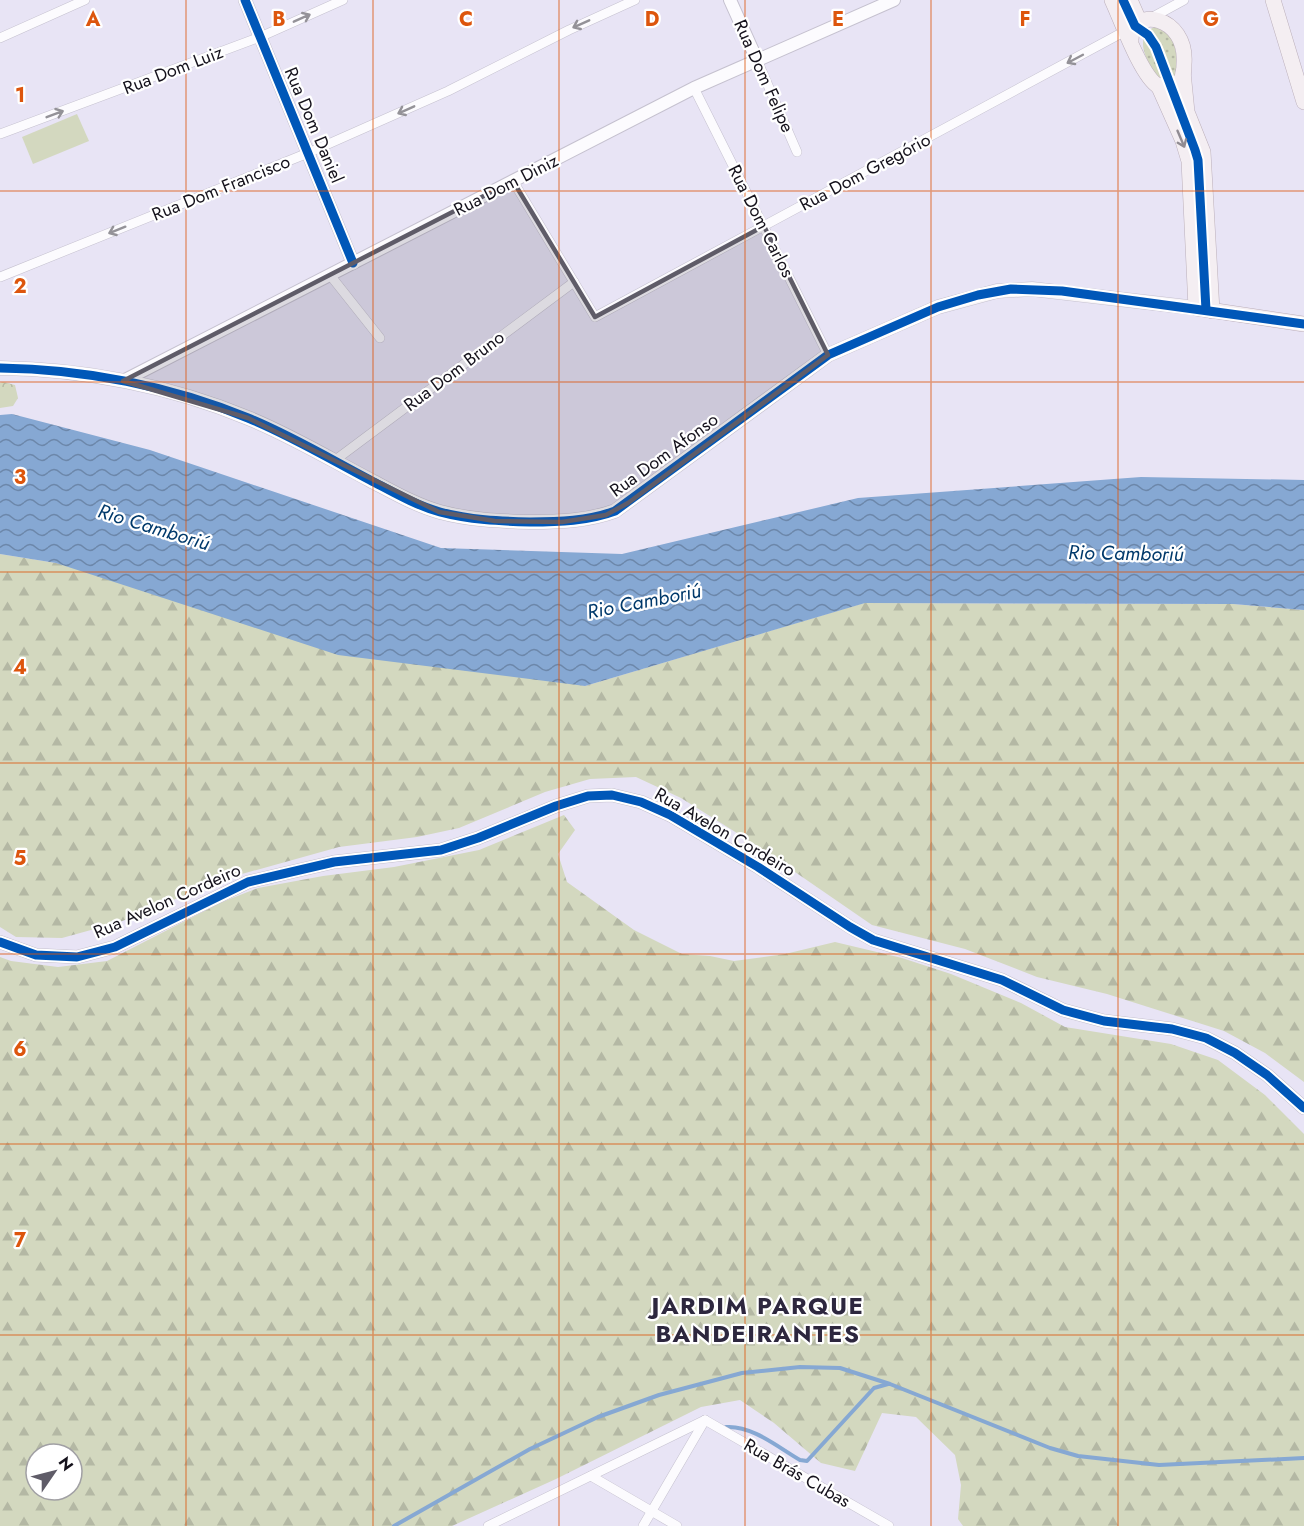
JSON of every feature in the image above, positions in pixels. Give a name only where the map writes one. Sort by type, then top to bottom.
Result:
[{"type":"main road","points":[[1112,0],[1135,29]]},
{"type":"main road","points":[[1130,0],[1144,69],[1158,86],[1183,141],[1189,161],[1196,308]]},
{"type":"main road","points":[[1273,0],[1304,102]]},
{"type":"main road","points":[[1135,29],[1157,20],[1173,28],[1182,44],[1187,112],[1203,152],[1212,310]]},
{"type":"main road","points":[[1291,59],[1304,76]]},
{"type":"main road","points":[[1158,86],[1164,88],[1177,84],[1184,72]]},
{"type":"main road","name":"Rua Dom Afonso","points":[[0,368],[65,373],[123,381],[184,396],[269,426],[416,504],[464,518],[562,522],[594,518],[615,511],[628,503],[828,355],[938,307],[978,295],[1011,289],[1062,291],[1304,324]]},
{"type":"street","points":[[0,38],[85,0]]},
{"type":"street","name":"Rua Dom Daniel","points":[[245,0],[353,263]]},
{"type":"street","name":"Rua Dom Luiz","points":[[0,134],[260,37],[343,0]]},
{"type":"street","name":"Rua Dom Francisco","points":[[0,277],[308,153],[448,91],[634,0]]},
{"type":"street","name":"Rua Dom Felipe","points":[[730,0],[798,152]]},
{"type":"street","name":"Rua Dom Diniz","points":[[123,381],[694,88],[894,0]]},
{"type":"street","name":"Rua Dom Gregório","points":[[573,282],[595,317],[1135,29],[1184,0]]},
{"type":"street","name":"Rua Dom Carlos","points":[[694,88],[828,355]]},
{"type":"street","points":[[513,181],[573,282]]},
{"type":"street","points":[[330,275],[380,338]]},
{"type":"street","name":"Rua Dom Bruno","points":[[334,461],[573,282]]},
{"type":"street","name":"Rua Avelon Cordeiro","points":[[0,942],[36,955],[77,957],[115,947],[249,882],[292,870],[334,862],[441,850],[478,838],[556,806],[588,796],[612,795],[641,802],[670,815],[758,867],[873,940],[1002,980],[1064,1010],[1104,1021],[1173,1029],[1206,1038],[1235,1053],[1267,1075],[1304,1108]]},
{"type":"street","points":[[488,1526],[705,1420]]},
{"type":"street","points":[[643,1526],[705,1420]]},
{"type":"street","name":"Rua Brás Cubas","points":[[705,1420],[890,1526]]},
{"type":"street","points":[[591,1476],[677,1526]]},
{"type":"highlighted area","points":[[513,181],[595,317],[764,226],[828,355],[628,503],[606,515],[562,522],[495,521],[439,512],[248,418],[123,381]]},
{"type":"green space","points":[[1154,27],[1171,31],[1178,61],[1176,75],[1169,80],[1158,78],[1144,51],[1144,38],[1147,32]]},
{"type":"green space","points":[[77,114],[89,141],[33,164],[22,137]]},
{"type":"green space","points":[[0,383],[15,385],[18,398],[13,406],[0,408]]},
{"type":"green space","points":[[0,554],[56,563],[585,686],[864,603],[1233,604],[1304,610],[1304,1082],[1265,1053],[1224,1031],[1107,994],[1037,977],[965,949],[872,925],[756,845],[681,798],[636,777],[590,779],[545,792],[459,828],[417,837],[339,847],[224,879],[120,922],[62,938],[16,937],[0,927]]},
{"type":"green space","points":[[564,815],[575,830],[558,854],[567,882],[634,930],[682,954],[734,961],[785,954],[835,942],[902,958],[951,974],[1021,1003],[1065,1027],[1171,1044],[1218,1060],[1265,1095],[1304,1134],[1304,1526],[963,1526],[958,1519],[961,1485],[955,1455],[916,1417],[882,1413],[855,1471],[821,1463],[774,1423],[740,1400],[701,1407],[556,1479],[452,1526],[0,1526],[0,957],[11,961],[58,967],[107,961],[222,902],[258,888],[323,876],[394,867],[479,850]]},
{"type":"water","name":"Rio Camboriú","points":[[12,414],[150,450],[441,548],[622,554],[858,498],[1141,477],[1304,480],[1304,610],[1233,604],[865,603],[585,686],[338,655],[56,563],[0,554],[0,415]]},
{"type":"waterway","points":[[394,1526],[530,1449],[598,1417],[659,1395],[742,1373],[800,1367],[840,1368],[890,1384],[1050,1448],[1078,1456],[1159,1465],[1304,1458]]},
{"type":"waterway","points":[[726,1427],[736,1427],[755,1433],[800,1460],[807,1461],[874,1388],[888,1384]]},
{"type":"cycle path","points":[[245,0],[353,263]]},
{"type":"cycle path","points":[[1123,0],[1135,26],[1148,35],[1156,47],[1198,160],[1206,310]]},
{"type":"cycle path","points":[[0,368],[95,376],[158,388],[219,407],[264,425],[396,494],[431,509],[451,515],[485,520],[552,522],[584,519],[615,511],[828,355],[938,307],[978,295],[1011,289],[1062,291],[1304,324]]},
{"type":"cycle path","points":[[0,942],[36,955],[77,957],[115,947],[248,882],[334,862],[441,850],[478,838],[556,806],[588,796],[612,795],[641,802],[670,815],[758,867],[873,940],[1002,980],[1063,1010],[1104,1021],[1172,1029],[1206,1038],[1235,1053],[1267,1075],[1304,1108]]},
{"type":"district","name":"JARDIM PARQUE BANDEIRANTES","points":[[758,1320]]}]
